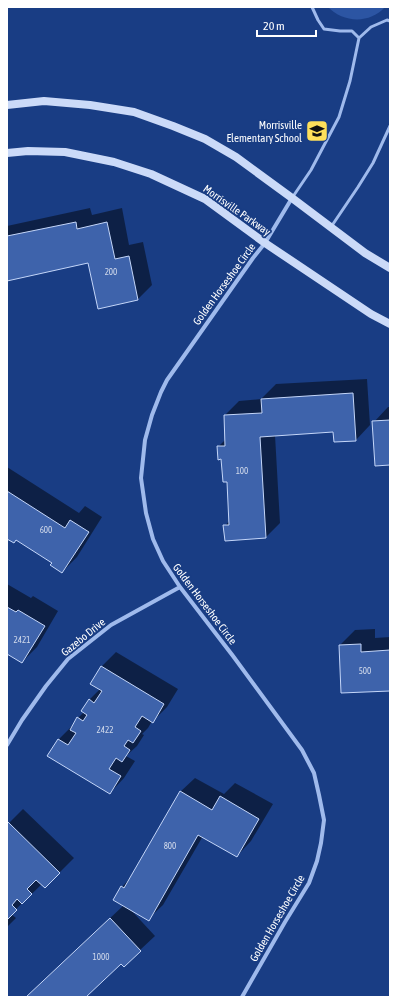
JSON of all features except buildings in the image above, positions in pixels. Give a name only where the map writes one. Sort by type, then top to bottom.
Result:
[{"type":"main road","points":[[7,105],[44,101],[90,105],[134,112],[205,139],[236,157],[365,253],[390,268]]},
{"type":"main road","name":"Morrisville Parkway","points":[[7,154],[28,151],[65,152],[114,162],[151,174],[205,199],[265,243],[371,314],[390,324]]},
{"type":"street","name":"Golden Horseshoe Circle","points":[[242,997],[309,883],[317,861],[324,820],[314,773],[302,750],[162,562],[153,539],[146,513],[142,478],[145,440],[156,403],[167,380],[265,243],[292,198]]},
{"type":"street","name":"Gazebo Drive","points":[[7,745],[22,720],[46,686],[68,659],[112,625],[180,587]]},
{"type":"lane","points":[[312,7],[318,20],[324,28],[340,31],[352,31],[359,38]]},
{"type":"lane","points":[[292,198],[311,170],[339,117],[350,81],[359,38],[371,27],[387,20],[390,21]]},
{"type":"lane","points":[[331,227],[358,187],[372,163],[390,126]]},
{"type":"shaded area","points":[[328,7],[385,7],[379,13],[364,19],[349,19],[334,12]]},
{"type":"place","name":"Morrisville Elementary School","points":[[317,131]]}]
